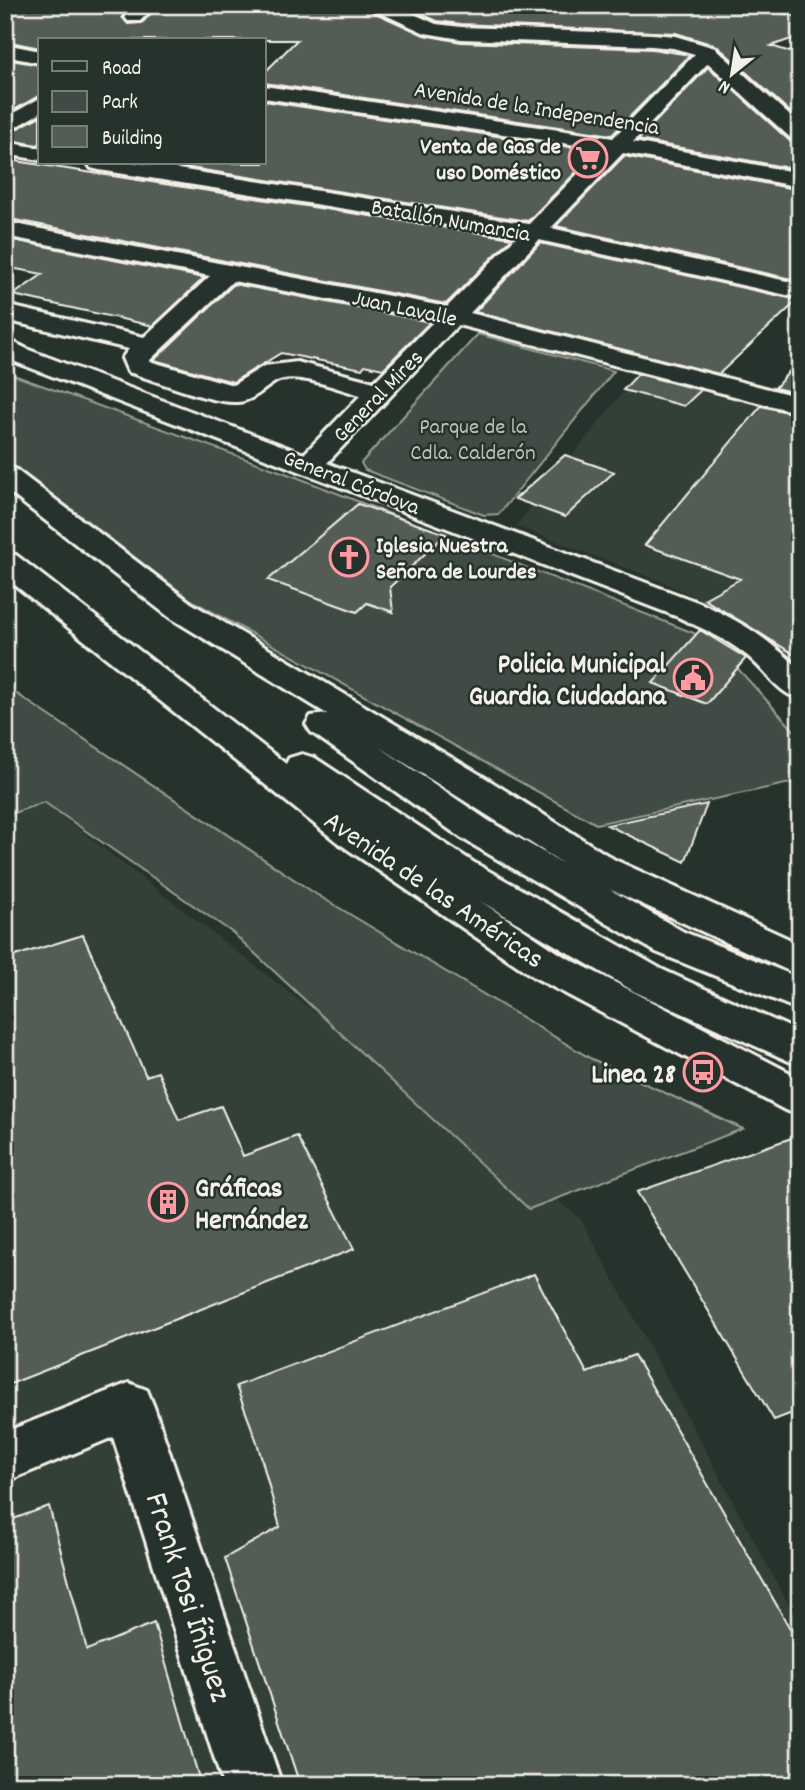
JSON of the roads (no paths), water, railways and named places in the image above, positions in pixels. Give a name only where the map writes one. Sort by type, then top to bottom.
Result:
[{"type":"street","points":[[378,5],[432,29],[664,41],[693,46],[708,52],[800,136]]},
{"type":"street","points":[[5,50],[38,57]]},
{"type":"street","name":"General Mires","points":[[309,465],[708,52]]},
{"type":"street","name":"Avenida de la Independencia","points":[[266,92],[617,145],[800,180]]},
{"type":"street","points":[[5,127],[38,105]]},
{"type":"street","points":[[5,148],[38,154]]},
{"type":"street","name":"Batallón Numancia","points":[[105,164],[533,232],[800,291]]},
{"type":"street","name":"Juan Lavalle","points":[[5,229],[452,316],[800,405]]},
{"type":"street","points":[[229,271],[135,358],[137,366],[220,392],[238,394],[273,372],[297,370],[381,392]]},
{"type":"street","points":[[5,312],[148,346]]},
{"type":"street","name":"General Córdova","points":[[5,346],[20,356],[689,610],[724,626],[757,647],[800,688]]},
{"type":"street","points":[[5,475],[180,610],[302,710],[476,830],[670,942],[800,995]]},
{"type":"street","name":"Avenida de las Américas","points":[[5,562],[350,833],[548,966],[800,1098]]},
{"type":"street","points":[[180,610],[471,786],[602,870],[800,961]]},
{"type":"street","name":"Avenida de las Américas","points":[[98,634],[460,872],[649,981],[800,1050]]},
{"type":"street","name":"Frank Tosi Íñiguez","points":[[5,1457],[129,1407],[253,1785]]},
{"type":"place","name":"Venta de Gas de uso Doméstico","points":[[588,158]]},
{"type":"place","name":"Iglesia Nuestra Señora de Lourdes","points":[[349,557]]},
{"type":"place","name":"Policia Municipal Guardia Ciudadana","points":[[693,678]]},
{"type":"place","name":"Linea 28","points":[[703,1072]]},
{"type":"place","name":"Gráficas Hernández","points":[[168,1202]]},
{"type":"park label","name":"Parque de la Cdla. Calderón","points":[[473,438]]}]
